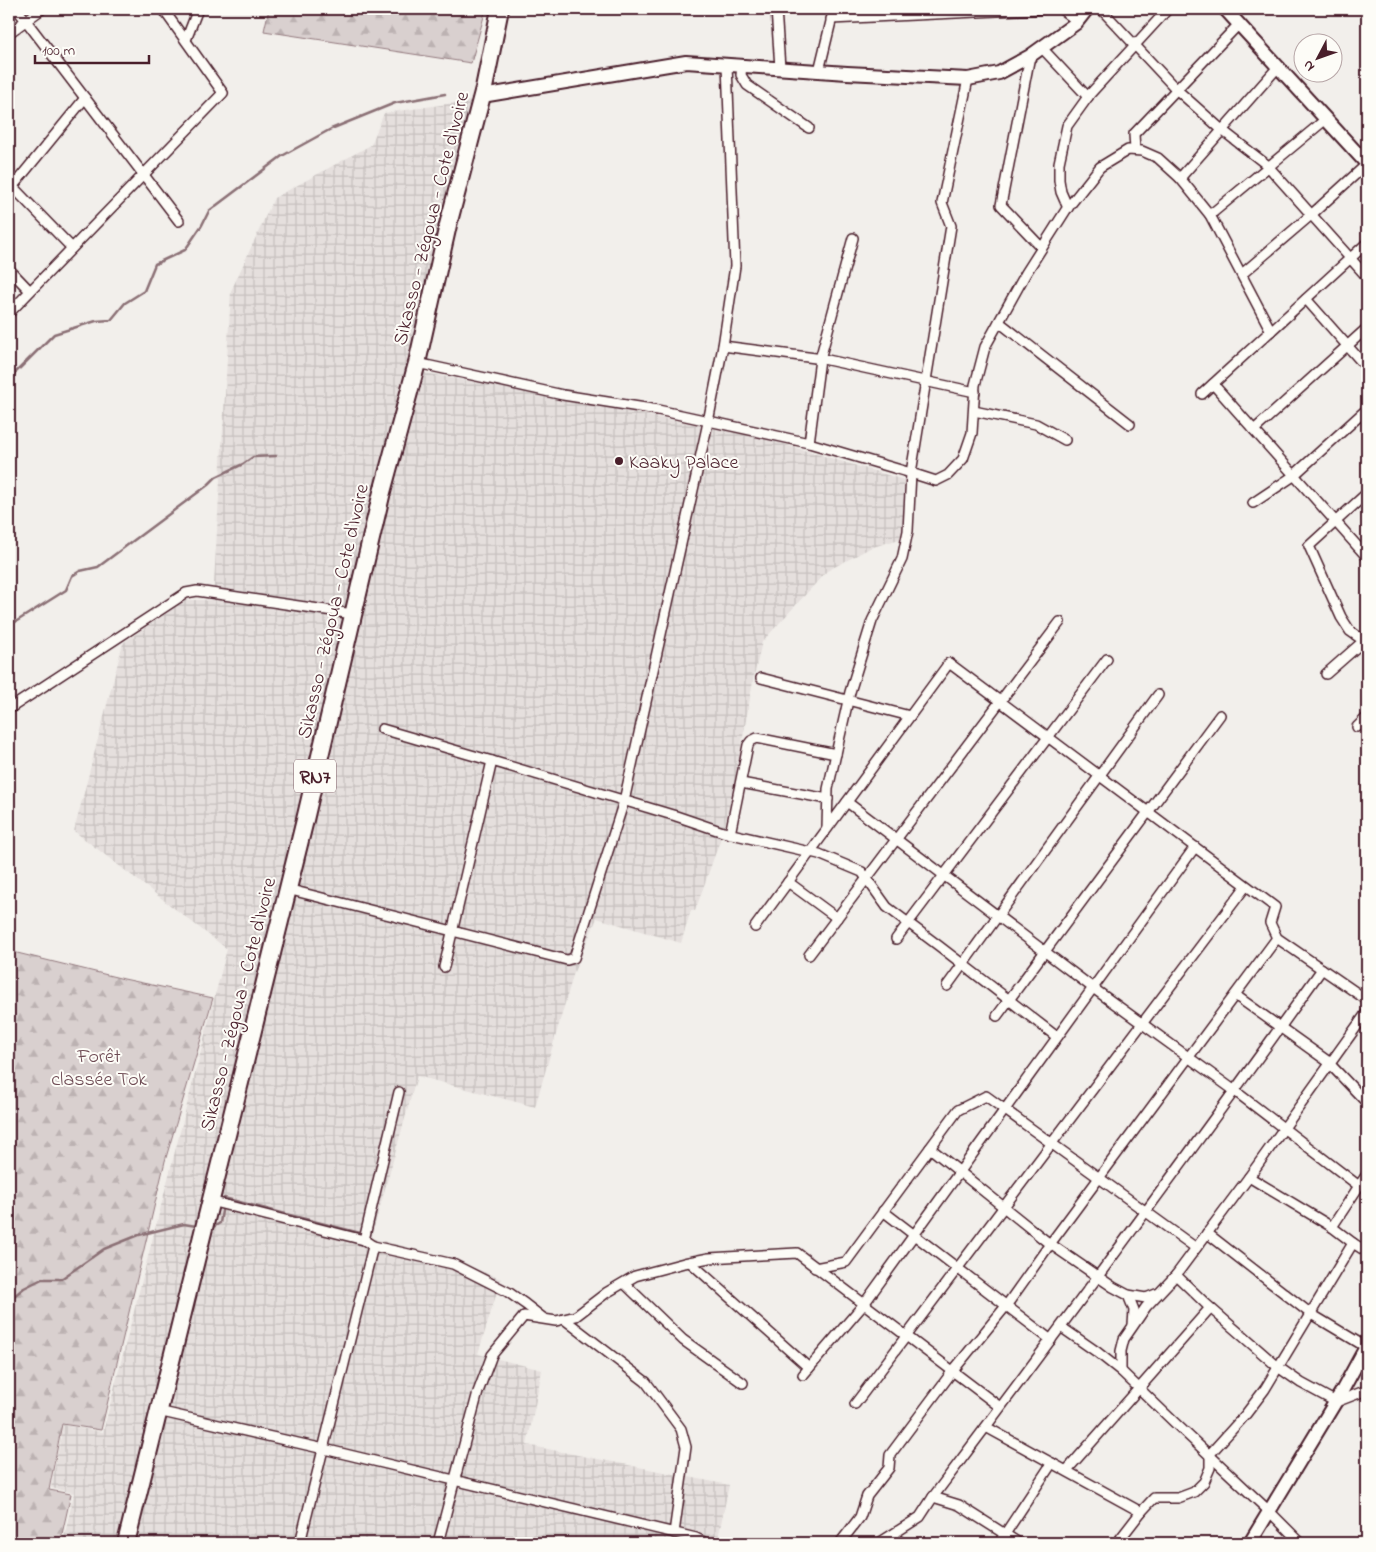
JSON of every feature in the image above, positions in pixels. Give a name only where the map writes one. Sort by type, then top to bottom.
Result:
[{"type":"highway","name":"Sikasso - Zégoua - Cote d'Ivoire","points":[[126,1543],[287,889],[381,496],[417,363],[448,225],[482,96],[500,9]]},
{"type":"street","points":[[17,9],[179,221]]},
{"type":"street","points":[[9,33],[42,9]]},
{"type":"street","points":[[9,313],[224,93],[164,9]]},
{"type":"street","points":[[186,40],[198,9]]},
{"type":"street","points":[[776,9],[780,68]]},
{"type":"street","points":[[819,71],[834,9]]},
{"type":"street","points":[[831,19],[1042,9]]},
{"type":"street","points":[[1062,9],[1078,21]]},
{"type":"street","points":[[482,96],[686,62],[968,79],[999,73],[1030,56],[1078,21],[1087,9]]},
{"type":"street","points":[[1100,9],[1176,90],[1268,167],[1367,277]]},
{"type":"street","points":[[1068,208],[1060,186],[1059,163],[1067,126],[1088,96],[1168,9]]},
{"type":"street","points":[[1225,9],[1367,164],[1242,274]]},
{"type":"street","points":[[1135,150],[1134,134],[1239,24]]},
{"type":"street","points":[[1042,48],[1088,96]]},
{"type":"street","points":[[1030,56],[1001,205],[1040,247]]},
{"type":"street","points":[[287,889],[567,960],[574,958],[624,800],[724,346],[735,266],[727,65]]},
{"type":"street","points":[[742,66],[742,75],[747,85],[809,128]]},
{"type":"street","points":[[1180,178],[1278,67]]},
{"type":"street","points":[[828,828],[828,789],[848,700],[872,621],[902,559],[908,531],[911,473],[951,226],[942,203],[968,79]]},
{"type":"street","points":[[72,248],[10,187],[85,98]]},
{"type":"street","points":[[1210,215],[1326,119]]},
{"type":"street","points":[[417,363],[563,395],[658,410],[809,443],[936,481],[948,474],[963,460],[972,432],[975,392],[985,347],[1040,247],[1100,167],[1128,150],[1142,151],[1158,158],[1180,178],[1210,215],[1271,330]]},
{"type":"street","points":[[809,443],[820,358],[853,238]]},
{"type":"street","points":[[1202,394],[1367,243]]},
{"type":"street","points":[[9,269],[30,291]]},
{"type":"street","points":[[1306,299],[1367,368]]},
{"type":"street","points":[[999,322],[1130,424]]},
{"type":"street","points":[[1254,430],[1367,328]]},
{"type":"street","points":[[724,346],[820,358],[975,392]]},
{"type":"street","points":[[1213,384],[1367,557]]},
{"type":"street","points":[[1253,503],[1294,475],[1367,409]]},
{"type":"street","points":[[974,411],[1036,424],[1065,440]]},
{"type":"street","points":[[1367,493],[1309,546],[1341,617],[1350,631],[1360,638],[1367,638]]},
{"type":"street","points":[[9,709],[186,593],[197,591],[353,614]]},
{"type":"street","points":[[809,955],[1060,622]]},
{"type":"street","points":[[1326,674],[1367,638]]},
{"type":"street","points":[[896,939],[1107,659]]},
{"type":"street","points":[[755,927],[949,663],[1274,907],[1270,922],[1278,938],[1367,1000]]},
{"type":"street","points":[[761,678],[910,716]]},
{"type":"street","points":[[947,986],[1158,694]]},
{"type":"street","points":[[997,1016],[1220,716]]},
{"type":"street","points":[[1357,726],[1367,717]]},
{"type":"street","points":[[382,729],[624,800],[730,834],[819,854],[862,872],[887,907],[1057,1037]]},
{"type":"street","points":[[730,834],[748,745],[751,741],[756,738],[836,754]]},
{"type":"street","points":[[444,966],[492,761]]},
{"type":"street","points":[[741,783],[828,799]]},
{"type":"street","points":[[847,802],[1358,1186]]},
{"type":"street","points":[[690,1262],[806,1371],[864,1304],[1195,847]]},
{"type":"street","points":[[788,882],[837,918]]},
{"type":"street","points":[[855,1404],[1246,886]]},
{"type":"street","points":[[840,1543],[860,1517],[867,1496],[889,1468],[890,1455],[952,1372],[1006,1306],[1278,938]]},
{"type":"street","points":[[880,1543],[920,1516],[1099,1276],[1322,969]]},
{"type":"street","points":[[1235,995],[1330,1064],[1367,1104]]},
{"type":"street","points":[[1121,1371],[1121,1351],[1124,1339],[1146,1307],[1176,1275],[1249,1177],[1367,1012]]},
{"type":"street","points":[[364,1240],[399,1092]]},
{"type":"street","points":[[815,1268],[846,1262],[958,1110],[986,1096],[1196,1248]]},
{"type":"street","points":[[930,1148],[1050,1244],[1113,1287],[1128,1295],[1146,1298],[1159,1293]]},
{"type":"street","points":[[1332,1227],[1367,1174]]},
{"type":"street","points":[[1249,1177],[1332,1227],[1367,1252]]},
{"type":"street","points":[[210,1201],[364,1240],[373,1246],[453,1264],[508,1292],[544,1319]]},
{"type":"street","points":[[883,1211],[1051,1340]]},
{"type":"street","points":[[1207,1233],[1310,1314],[1367,1346],[1336,1402],[1250,1543]]},
{"type":"street","points":[[1118,1543],[1154,1498],[1178,1498],[1194,1492],[1204,1482],[1210,1468],[1210,1454],[1246,1414],[1264,1389],[1353,1243]]},
{"type":"street","points":[[300,1543],[373,1246]]},
{"type":"street","points":[[438,1543],[478,1392],[492,1355],[524,1316],[556,1321],[576,1316],[606,1293],[636,1276],[690,1262],[709,1258],[796,1254],[1000,1408]]},
{"type":"street","points":[[1176,1275],[1210,1308],[1278,1367],[1336,1402]]},
{"type":"street","points":[[624,1283],[683,1340],[743,1383]]},
{"type":"street","points":[[1128,1295],[1134,1310],[1133,1326]]},
{"type":"street","points":[[1066,1470],[1210,1308]]},
{"type":"street","points":[[564,1319],[646,1382],[681,1429],[686,1447],[674,1533]]},
{"type":"street","points":[[1061,1327],[1121,1371],[1301,1543]]},
{"type":"street","points":[[1336,1402],[1367,1390]]},
{"type":"street","points":[[158,1411],[674,1533],[706,1543]]},
{"type":"street","points":[[986,1427],[1141,1512]]},
{"type":"street","points":[[999,1543],[1052,1463]]},
{"type":"street","points":[[932,1498],[959,1505],[1019,1543]]},
{"type":"street","points":[[892,1536],[902,1543]]},
{"type":"shaded area","points":[[490,98],[421,372],[760,437],[904,480],[903,538],[870,548],[827,571],[762,642],[735,781],[723,832],[695,911],[691,910],[681,943],[597,918],[574,972],[535,1107],[417,1076],[371,1238],[448,1258],[501,1279],[478,1354],[542,1370],[527,1445],[729,1485],[717,1543],[63,1543],[74,1493],[51,1488],[63,1425],[103,1432],[227,949],[74,831],[123,643],[186,600],[213,600],[231,291],[274,198],[371,145],[384,113]]},
{"type":"green space","points":[[269,9],[486,9],[471,63],[264,31]]},
{"type":"green space","name":"Forêt classée Tok","points":[[9,951],[213,998],[165,1161],[101,1430],[62,1424],[49,1490],[71,1494],[60,1543],[9,1543]]},
{"type":"waterway","points":[[9,379],[54,334],[96,321],[111,320],[125,303],[144,291],[155,264],[185,250],[209,211],[282,156],[331,129],[395,103],[445,94]]},
{"type":"waterway","points":[[9,626],[66,590],[72,576],[80,571],[98,567],[208,485],[216,477],[253,457],[276,456]]},
{"type":"waterway","points":[[224,1198],[360,1233]]},
{"type":"waterway","points":[[210,1229],[220,1223],[222,1211]]},
{"type":"waterway","points":[[9,1300],[24,1288],[42,1279],[61,1279],[104,1249],[139,1235],[184,1224],[196,1226]]},
{"type":"place","name":"Kaaky Palace","points":[[619,461]]}]
